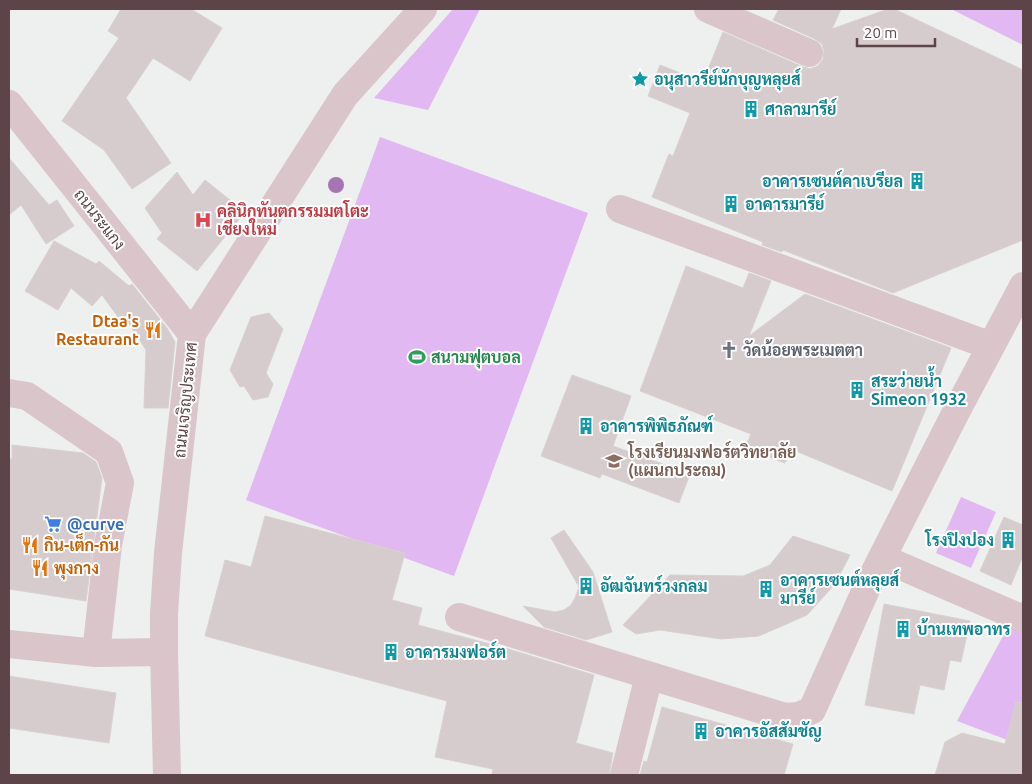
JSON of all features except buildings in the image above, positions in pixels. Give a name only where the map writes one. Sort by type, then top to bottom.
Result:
[{"type":"street","name":"ถนนเจริญประเทศ","points":[[167,775],[164,652],[168,553],[192,334],[345,95],[423,9]]},
{"type":"street","points":[[708,9],[809,53]]},
{"type":"street","name":"ถนนระแกง","points":[[9,104],[192,334]]},
{"type":"street","points":[[620,210],[991,346]]},
{"type":"street","points":[[459,617],[785,717],[798,716],[812,710],[868,584],[1023,286]]},
{"type":"street","points":[[9,393],[27,396],[109,452],[120,483],[108,545],[96,653]]},
{"type":"street","points":[[882,558],[1023,619]]},
{"type":"street","points":[[9,644],[96,653],[164,652]]},
{"type":"street","points":[[624,775],[649,676]]},
{"type":"shaded area","points":[[453,9],[480,9],[428,110],[374,98]]},
{"type":"shaded area","points":[[951,9],[1023,9],[1023,45]]},
{"type":"shaded area","name":"สนามฟุตบอล","points":[[380,137],[588,213],[454,576],[246,500]]},
{"type":"shaded area","points":[[961,497],[996,512],[971,568],[936,553]]},
{"type":"shaded area","points":[[1023,599],[1023,746],[957,721]]},
{"type":"place","name":"อนุสาวรีย์นักบุญหลุยส์","points":[[640,79]]},
{"type":"place","name":"ศาลามารีย์","points":[[751,109]]},
{"type":"place","name":"อาคารเซนต์คาเบรียล","points":[[917,181]]},
{"type":"place","name":"อาคารมารีย์","points":[[731,204]]},
{"type":"place","name":"คลินิกทันตกรรมมตโตะ เชียงใหม่","points":[[203,220]]},
{"type":"place","name":"Dtaa's Restaurant","points":[[153,330]]},
{"type":"place","name":"วัดน้อยพระเมตตา","points":[[729,350]]},
{"type":"place","name":"สนามฟุตบอล","points":[[417,357]]},
{"type":"place","name":"สระว่ายน้ำ Simeon 1932","points":[[857,390]]},
{"type":"place","name":"อาคารพิพิธภัณฑ์","points":[[586,426]]},
{"type":"place","name":"โรงเรียนมงฟอร์ตวิทยาลัย (แผนกประถม)","points":[[614,461]]},
{"type":"place","name":"@curve","points":[[53,524]]},
{"type":"place","name":"โรงปิงปอง","points":[[1008,540]]},
{"type":"place","name":"กิน-เต็ก-กัน","points":[[30,545]]},
{"type":"place","name":"พุงกาง","points":[[40,568]]},
{"type":"place","name":"อัฒจันทร์วงกลม","points":[[586,586]]},
{"type":"place","name":"อาคารเซนต์หลุยส์ มารีย์","points":[[766,589]]},
{"type":"place","name":"บ้านเทพอาทร","points":[[903,629]]},
{"type":"place","name":"อาคารมงฟอร์ต","points":[[391,652]]},
{"type":"place","name":"อาคารอัสสัมชัญ","points":[[701,731]]}]
